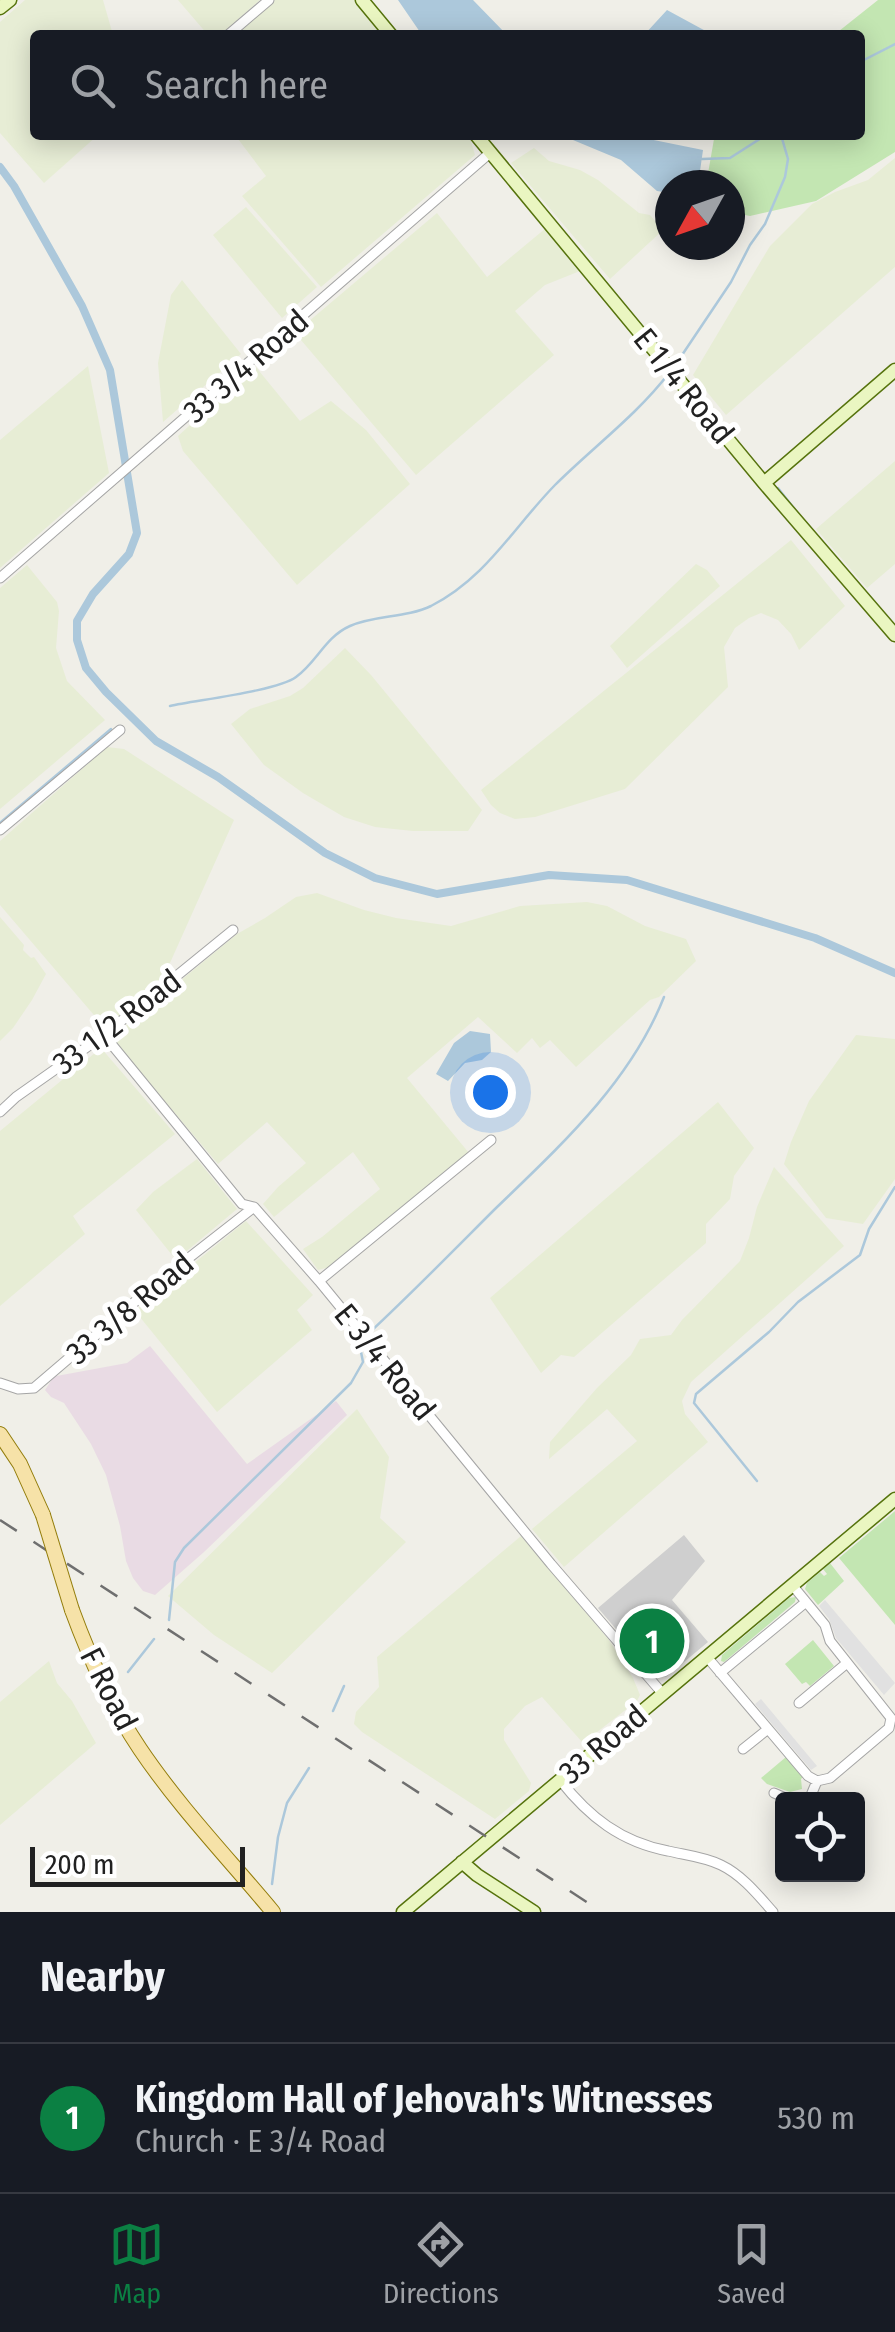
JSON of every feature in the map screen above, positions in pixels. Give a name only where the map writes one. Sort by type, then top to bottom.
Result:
[{"type":"main road","name":"F Road","points":[[0,1434],[20,1464],[43,1515],[72,1610],[117,1712],[174,1794],[273,1912]]},
{"type":"street","points":[[0,8],[10,0]]},
{"type":"street","points":[[234,30],[269,0]]},
{"type":"street","points":[[362,0],[387,30]]},
{"type":"street","name":"E 1/4 Road","points":[[480,140],[764,484],[895,635]]},
{"type":"street","name":"33 3/4 Road","points":[[0,578],[490,152]]},
{"type":"street","points":[[764,484],[895,370]]},
{"type":"street","points":[[0,830],[120,730]]},
{"type":"street","name":"33 1/2 Road","points":[[0,1112],[104,1035],[233,930]]},
{"type":"street","name":"E 3/4 Road","points":[[104,1035],[242,1204],[254,1208],[320,1282],[663,1694]]},
{"type":"street","points":[[320,1282],[492,1140]]},
{"type":"street","name":"33 3/8 Road","points":[[0,1383],[18,1390],[34,1388],[158,1282],[254,1208]]},
{"type":"street","name":"33 Road","points":[[404,1912],[895,1499]]},
{"type":"street","points":[[792,1586],[824,1625],[830,1641],[890,1714],[889,1728],[830,1778],[812,1779]]},
{"type":"street","points":[[720,1673],[806,1602]]},
{"type":"street","points":[[707,1657],[812,1779],[810,1792]]},
{"type":"street","points":[[799,1703],[847,1663]]},
{"type":"street","points":[[744,1750],[768,1729]]},
{"type":"street","points":[[560,1780],[588,1813],[618,1835],[722,1866],[773,1912]]},
{"type":"street","points":[[462,1862],[534,1912]]},
{"type":"shaded area","points":[[150,1346],[247,1464],[336,1401],[347,1415],[155,1595],[143,1591],[133,1578],[106,1475],[91,1444],[64,1403],[45,1390],[51,1377],[127,1363]]},
{"type":"shaded area","points":[[684,1535],[705,1561],[672,1600],[708,1642],[666,1677],[657,1677],[598,1608]]},
{"type":"shaded area","points":[[825,1600],[895,1683],[884,1695],[836,1638],[819,1606]]},
{"type":"shaded area","points":[[761,1699],[817,1766],[811,1770],[755,1704]]},
{"type":"green space","points":[[25,0],[103,0],[112,30],[30,30],[30,140],[92,140],[44,183],[0,133],[0,22]]},
{"type":"green space","points":[[178,0],[260,0],[226,30],[204,30]]},
{"type":"green space","points":[[275,0],[360,0],[385,30],[242,30]]},
{"type":"green space","points":[[878,0],[895,0],[895,152],[816,201],[745,215],[745,170],[709,170],[714,140],[865,140],[865,30],[840,30]]},
{"type":"green space","points":[[239,140],[470,140],[475,155],[321,287],[242,196],[266,176]]},
{"type":"green space","points":[[534,148],[549,161],[580,170],[639,213],[650,215],[655,221],[655,237],[610,279],[511,163]]},
{"type":"green space","points":[[895,158],[895,267],[726,415],[693,375],[770,246],[812,204],[868,180]]},
{"type":"green space","points":[[246,207],[317,287],[282,318],[213,235]]},
{"type":"green space","points":[[437,213],[487,277],[546,228],[580,271],[545,285],[515,311],[554,355],[416,475],[295,333]]},
{"type":"green space","points":[[182,280],[241,354],[163,422],[158,363],[171,295]]},
{"type":"green space","points":[[88,366],[109,473],[0,568],[0,440]]},
{"type":"green space","points":[[255,366],[300,421],[331,401],[366,430],[410,484],[297,585],[183,451],[178,436]]},
{"type":"green space","points":[[895,461],[895,564],[867,588],[816,529]]},
{"type":"green space","points":[[791,540],[845,606],[799,650],[778,620],[761,613],[749,618],[735,628],[724,647],[728,687],[625,789],[535,817],[515,819],[491,805],[481,790]]},
{"type":"green space","points":[[696,564],[707,570],[720,586],[627,668],[610,646]]},
{"type":"green space","points":[[27,565],[57,602],[56,648],[67,681],[105,720],[0,809],[0,588]]},
{"type":"green space","points":[[345,648],[482,810],[468,831],[375,827],[344,817],[264,765],[231,724],[250,709],[303,688]]},
{"type":"green space","points":[[107,747],[124,749],[234,820],[161,983],[105,1028],[0,905],[0,841]]},
{"type":"green space","points":[[317,893],[396,918],[451,926],[520,906],[587,902],[607,906],[645,926],[686,939],[696,961],[576,1067],[550,1040],[540,1048],[532,1038],[517,1053],[478,1017],[407,1078],[469,1153],[330,1267],[318,1270],[303,1249],[380,1189],[353,1152],[274,1217],[263,1204],[306,1163],[267,1122],[218,1164],[111,1038],[237,934],[296,897]]},
{"type":"green space","points":[[0,917],[46,974],[13,1028],[0,1041]]},
{"type":"green space","points":[[856,1035],[895,1039],[895,1179],[863,1224],[826,1218],[784,1164],[809,1101]]},
{"type":"green space","points":[[101,1048],[175,1134],[73,1216],[85,1234],[0,1306],[0,1131]]},
{"type":"green space","points":[[718,1102],[754,1148],[734,1176],[730,1199],[706,1224],[706,1243],[574,1357],[561,1355],[541,1373],[490,1298]]},
{"type":"green space","points":[[197,1159],[237,1209],[176,1260],[136,1210]]},
{"type":"green space","points":[[774,1167],[844,1246],[691,1382],[682,1401],[685,1414],[708,1442],[564,1567],[532,1529],[637,1441],[607,1409],[549,1459],[550,1442],[631,1355],[640,1339],[671,1335],[740,1261]]},
{"type":"green space","points":[[246,1221],[313,1295],[297,1310],[312,1330],[217,1412],[135,1311]]},
{"type":"green space","points":[[357,1409],[389,1457],[380,1518],[406,1542],[272,1673],[214,1635],[168,1596]]},
{"type":"green space","points":[[895,1511],[895,1625],[839,1558]]},
{"type":"green space","points":[[521,1536],[609,1640],[640,1695],[583,1743],[542,1697],[525,1706],[504,1729],[504,1740],[531,1783],[529,1791],[495,1819],[354,1724],[356,1712],[379,1687],[377,1657]]},
{"type":"green space","points":[[830,1563],[844,1581],[818,1605],[805,1589],[820,1572],[827,1574],[823,1569]]},
{"type":"green space","points":[[796,1597],[795,1602],[721,1661],[722,1655],[789,1598]]},
{"type":"green space","points":[[813,1640],[834,1666],[810,1686],[802,1684],[785,1664]]},
{"type":"green space","points":[[49,1661],[57,1683],[96,1743],[0,1825],[0,1702]]},
{"type":"green space","points":[[786,1757],[803,1777],[802,1789],[790,1792],[761,1778]]},
{"type":"water","points":[[398,0],[473,0],[502,30],[419,30]]},
{"type":"water","points":[[667,10],[704,30],[649,30]]},
{"type":"water","points":[[573,140],[654,140],[703,150],[700,170],[655,170],[655,189],[621,160]]},
{"type":"water","points":[[470,1031],[490,1034],[491,1052],[482,1060],[465,1063],[448,1081],[436,1074],[454,1043]]},
{"type":"waterway","points":[[865,59],[895,44]]},
{"type":"waterway","points":[[702,159],[730,158],[758,140]]},
{"type":"waterway","points":[[674,367],[765,224],[785,177],[788,159],[782,140]]},
{"type":"waterway","points":[[0,167],[82,306],[110,370],[137,533],[129,554],[93,594],[77,621],[77,640],[86,668],[156,741],[218,777],[325,853],[375,878],[437,894],[549,875],[627,880],[815,938],[895,973]]},
{"type":"waterway","points":[[170,706],[286,682],[303,671],[334,636],[350,626],[421,610],[450,595],[483,567],[555,485],[629,417],[669,373]]},
{"type":"waterway","points":[[778,488],[796,511]]},
{"type":"waterway","points":[[0,823],[111,729]]},
{"type":"waterway","points":[[369,1333],[591,1112],[632,1058],[664,997]]},
{"type":"waterway","points":[[757,1481],[694,1403],[696,1394],[798,1302],[860,1255],[869,1229],[895,1187]]},
{"type":"waterway","points":[[169,1620],[175,1562],[184,1548],[351,1383],[363,1362],[359,1342]]},
{"type":"waterway","points":[[128,1672],[154,1639]]},
{"type":"waterway","points":[[333,1711],[344,1686]]},
{"type":"waterway","points":[[272,1884],[287,1803],[309,1768]]},
{"type":"railway","points":[[0,1520],[602,1912]]},
{"type":"place","name":"Kingdom Hall of Jehovah's Witnesses","points":[[652,1641]]}]
